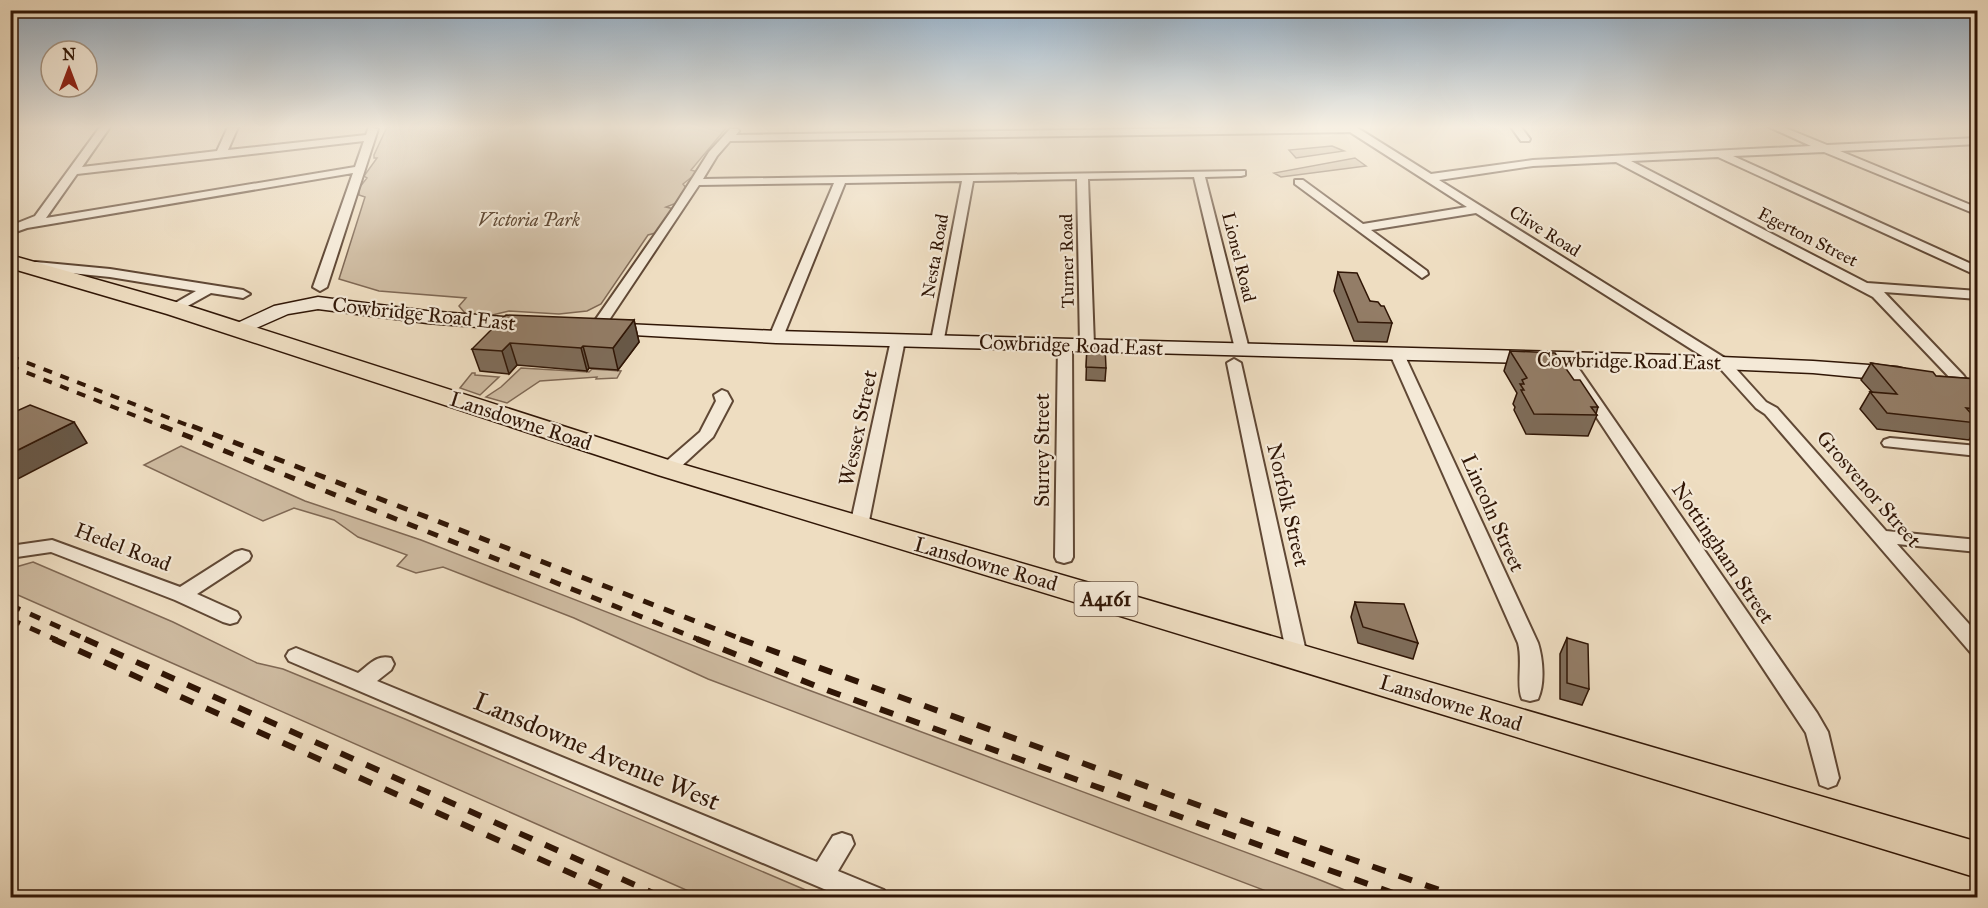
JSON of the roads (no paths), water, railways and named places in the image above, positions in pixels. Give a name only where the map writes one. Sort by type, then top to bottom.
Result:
[{"type":"main road","points":[[10,261],[35,266],[175,309]]},
{"type":"main road","name":"A4161","points":[[175,309],[238,330]]},
{"type":"main road","name":"Lansdowne Road","points":[[238,330],[668,469],[1977,860]]},
{"type":"street","points":[[10,231],[39,219],[75,171],[88,169]]},
{"type":"street","points":[[596,329],[703,169]]},
{"type":"street","name":"Clive Road","points":[[1415,169],[1702,352],[1723,363]]},
{"type":"street","points":[[1428,178],[1486,169]]},
{"type":"street","name":"Egerton Street","points":[[1637,169],[1878,294],[1968,380]]},
{"type":"street","points":[[1753,169],[1977,272]]},
{"type":"street","points":[[1874,169],[1977,213]]},
{"type":"street","points":[[25,225],[360,170],[320,287]]},
{"type":"street","points":[[695,182],[1241,173]]},
{"type":"street","name":"Lionel Road","points":[[1199,174],[1238,356]]},
{"type":"street","name":"Turner Road","points":[[1082,176],[1087,345]]},
{"type":"street","name":"Nesta Road","points":[[938,341],[968,178]]},
{"type":"street","points":[[776,337],[841,180]]},
{"type":"street","points":[[1299,182],[1422,274]]},
{"type":"street","points":[[1950,201],[1977,200]]},
{"type":"street","points":[[1361,228],[1478,209]]},
{"type":"street","points":[[35,266],[110,273],[243,294]]},
{"type":"street","points":[[1867,287],[1977,295]]},
{"type":"street","points":[[175,309],[208,290]]},
{"type":"street","name":"Cowbridge Road East","points":[[238,330],[281,310],[318,303],[427,317],[552,326]]},
{"type":"street","name":"Cowbridge Road East","points":[[574,328],[776,337],[1065,344],[1238,356],[1396,354],[1723,363],[1813,367],[1968,380]]},
{"type":"street","name":"Wessex Street","points":[[859,526],[898,340]]},
{"type":"street","name":"Surrey Street","points":[[1064,557],[1065,344]]},
{"type":"street","name":"Lincoln Street","points":[[1396,354],[1528,643],[1532,656],[1530,693]]},
{"type":"street","name":"Norfolk Street","points":[[1238,356],[1297,657]]},
{"type":"street","name":"Nottingham Street","points":[[1564,359],[1809,719],[1817,732],[1828,778]]},
{"type":"street","name":"Grosvenor Street","points":[[1723,363],[1761,405],[1771,411],[1977,648]]},
{"type":"street","points":[[668,469],[711,429],[724,401],[722,395]]},
{"type":"street","points":[[1890,443],[1977,451]]},
{"type":"street","points":[[1880,536],[1977,546]]},
{"type":"street","name":"Hedel Road","points":[[10,552],[52,546],[230,617]]},
{"type":"street","name":"Hedel Road","points":[[182,596],[242,556]]},
{"type":"street","name":"Lansdowne Avenue West","points":[[296,656],[875,897]]},
{"type":"street","points":[[360,683],[384,664]]},
{"type":"street","points":[[822,875],[842,844]]},
{"type":"railway","points":[[10,356],[195,428]]},
{"type":"railway","points":[[10,366],[166,428]]},
{"type":"railway","points":[[162,426],[700,640]]},
{"type":"railway","points":[[192,426],[744,640]]},
{"type":"railway","points":[[10,605],[88,640]]},
{"type":"railway","points":[[10,619],[57,640]]},
{"type":"railway","points":[[53,639],[626,898]]},
{"type":"railway","points":[[85,639],[664,898]]},
{"type":"railway","points":[[697,639],[821,688],[1407,898]]},
{"type":"railway","points":[[740,639],[1462,898]]},
{"type":"park label","name":"Victoria Park","points":[[529,220]]}]
